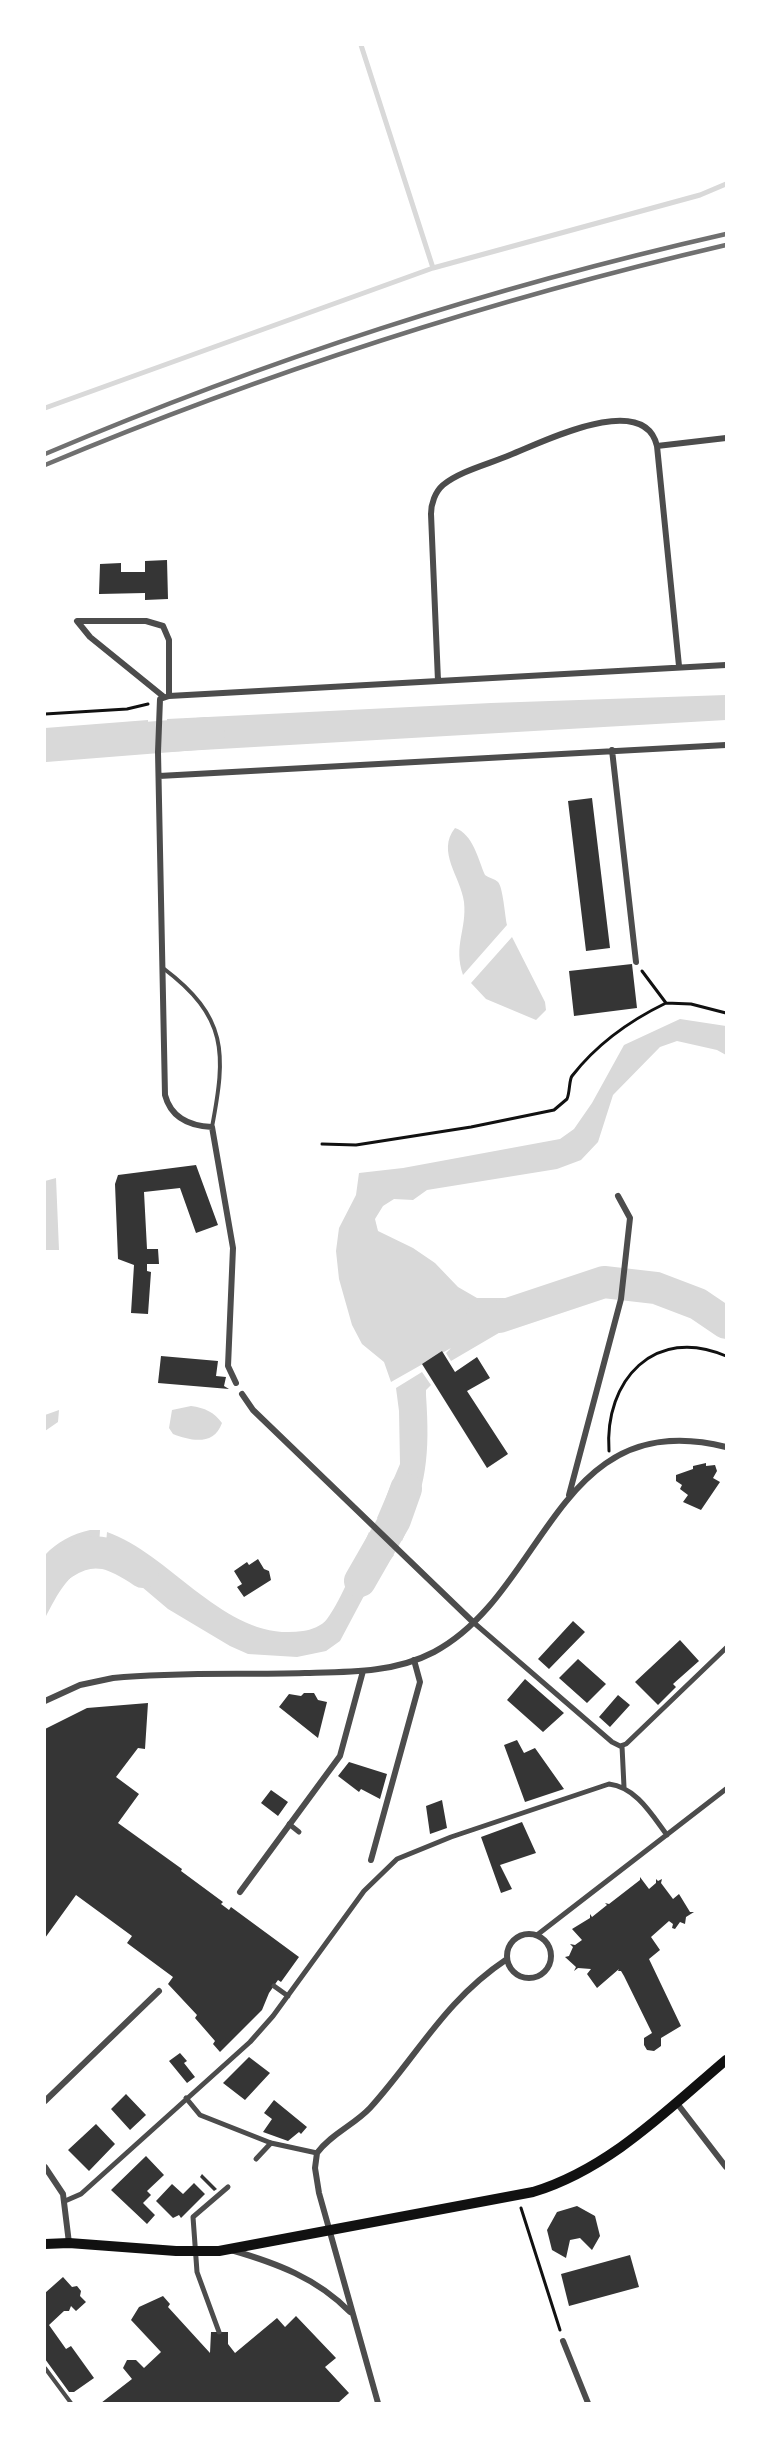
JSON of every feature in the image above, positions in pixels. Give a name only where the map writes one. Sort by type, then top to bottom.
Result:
[{"type":"main road","points":[[45,2244],[69,2242],[194,2252],[228,2250],[518,2196],[549,2187],[582,2172],[610,2155],[726,2060]]},
{"type":"street","points":[[438,681],[431,514],[434,500],[442,486],[456,478],[592,424],[616,421],[637,424],[650,431],[657,447],[679,666]]},
{"type":"street","points":[[657,447],[726,438]]},
{"type":"street","points":[[236,1383],[228,1366],[232,1248],[212,1127],[192,1125],[181,1119],[172,1112],[167,1101],[158,720],[164,698],[169,640],[163,626],[146,621],[77,621],[90,637],[164,698],[726,665]]},
{"type":"street","points":[[159,776],[726,745]]},
{"type":"street","points":[[612,750],[636,962]]},
{"type":"street","points":[[568,1496],[621,1299],[630,1218],[618,1196]]},
{"type":"street","points":[[242,1394],[253,1410],[473,1622],[612,1743],[624,1745]]},
{"type":"street","points":[[45,1701],[80,1685],[113,1678],[363,1671],[414,1660],[441,1648],[473,1622],[497,1594],[568,1496],[611,1461],[637,1448],[660,1442],[702,1442],[726,1447]]},
{"type":"street","points":[[624,1787],[624,1745],[726,1648]]},
{"type":"street","points":[[371,1860],[420,1682],[414,1660]]},
{"type":"street","points":[[240,1892],[340,1756],[363,1671]]},
{"type":"street","points":[[65,2201],[81,2194],[242,2050],[288,1996],[364,1891],[397,1859],[433,1843],[609,1784],[624,1787],[643,1804],[667,1835]]},
{"type":"street","points":[[537,1935],[726,1789]]},
{"type":"street","points":[[289,1824],[299,1832]]},
{"type":"street","points":[[378,2403],[328,2232],[317,2180],[317,2153],[372,2105],[422,2039],[454,2003],[483,1975],[507,1959],[512,1941],[524,1934],[537,1935],[548,1944],[551,1952],[551,1959],[544,1972],[538,1976],[525,1978],[513,1971],[507,1959]]},
{"type":"street","points":[[274,1986],[288,1996]]},
{"type":"street","points":[[45,2101],[159,1991]]},
{"type":"street","points":[[186,2098],[200,2115],[271,2143],[317,2153]]},
{"type":"street","points":[[676,2102],[726,2167]]},
{"type":"street","points":[[256,2159],[271,2143]]},
{"type":"street","points":[[45,2167],[60,2187],[65,2201],[69,2242]]},
{"type":"street","points":[[219,2332],[197,2272],[193,2217],[228,2187]]},
{"type":"street","points":[[228,2250],[301,2275],[333,2296],[351,2313]]},
{"type":"street","points":[[563,2340],[588,2403]]},
{"type":"lane","points":[[163,968],[194,995],[216,1033],[222,1076],[212,1127]]},
{"type":"lane","points":[[45,2367],[71,2403]]},
{"type":"path","points":[[45,714],[127,709],[164,698]]},
{"type":"path","points":[[636,962],[666,1003]]},
{"type":"path","points":[[322,1144],[356,1145],[471,1127],[554,1110],[567,1099],[570,1077],[610,1038],[666,1003],[691,1004],[726,1013]]},
{"type":"path","points":[[611,1461],[609,1444],[611,1420],[624,1381],[638,1364],[660,1352],[681,1347],[726,1356]]},
{"type":"path","points":[[518,2196],[563,2340]]},
{"type":"shaded area","points":[[726,695],[726,720],[167,752],[167,719],[491,703]]},
{"type":"shaded area","points":[[148,720],[148,752],[45,759],[45,728]]},
{"type":"shaded area","points":[[455,828],[471,841],[485,875],[500,885],[507,925],[463,975],[459,955],[464,902],[451,865],[448,846]]},
{"type":"shaded area","points":[[512,937],[545,1002],[546,1010],[536,1020],[486,999],[471,983]]},
{"type":"shaded area","points":[[680,1019],[726,1026],[726,1055],[717,1050],[677,1041],[660,1047],[613,1095],[598,1142],[581,1160],[557,1169],[427,1190],[413,1200],[394,1199],[383,1206],[375,1219],[378,1231],[413,1248],[435,1263],[458,1287],[477,1298],[519,1298],[524,1306],[521,1320],[451,1361],[446,1353],[451,1348],[391,1382],[384,1362],[362,1344],[352,1325],[339,1279],[336,1251],[339,1228],[356,1195],[359,1173],[403,1168],[560,1139],[574,1129],[592,1103],[624,1045]]},
{"type":"shaded area","points":[[56,1178],[59,1250],[45,1250],[45,1181]]},
{"type":"shaded area","points":[[422,1372],[431,1385],[426,1390],[425,1470],[417,1503],[402,1541],[377,1518],[400,1464],[396,1388]]},
{"type":"shaded area","points":[[191,1406],[209,1411],[222,1423],[214,1435],[194,1440],[173,1434],[169,1428],[172,1410]]},
{"type":"shaded area","points":[[59,1410],[58,1422],[45,1431],[45,1415]]},
{"type":"shaded area","points":[[90,1530],[100,1530],[98,1565],[79,1571],[65,1584],[45,1618],[45,1555],[65,1539]]},
{"type":"shaded area","points":[[107,1532],[131,1543],[155,1559],[225,1611],[249,1624],[275,1631],[306,1630],[325,1621],[344,1589],[369,1532],[394,1555],[366,1592],[340,1641],[326,1651],[297,1657],[248,1654],[230,1646],[168,1609],[129,1576],[104,1565]]},
{"type":"building","points":[[167,560],[168,599],[145,600],[145,593],[99,594],[100,564],[121,563],[121,572],[145,572],[145,561]]},
{"type":"building","points":[[592,798],[610,948],[586,951],[568,801]]},
{"type":"building","points":[[632,964],[637,1008],[574,1016],[569,971]]},
{"type":"building","points":[[196,1165],[218,1225],[196,1233],[180,1188],[144,1192],[147,1249],[158,1249],[159,1264],[147,1264],[147,1271],[151,1272],[148,1314],[131,1313],[134,1265],[118,1259],[115,1184],[118,1175]]},
{"type":"building","points":[[442,1351],[455,1372],[477,1357],[490,1378],[467,1391],[508,1454],[487,1468],[422,1364]]},
{"type":"building","points":[[161,1356],[218,1361],[216,1376],[226,1377],[224,1386],[229,1389],[158,1383]]},
{"type":"building","points":[[706,1463],[706,1466],[715,1465],[717,1471],[713,1478],[720,1482],[701,1510],[683,1502],[688,1495],[680,1489],[682,1485],[676,1481],[676,1475],[693,1469],[693,1466]]},
{"type":"building","points":[[258,1559],[264,1569],[269,1571],[271,1580],[244,1597],[237,1587],[242,1584],[234,1571],[247,1562],[249,1565]]},
{"type":"building","points":[[573,1621],[585,1632],[549,1669],[538,1659]]},
{"type":"building","points":[[680,1640],[699,1661],[673,1684],[676,1687],[658,1705],[635,1682]]},
{"type":"building","points":[[578,1659],[606,1684],[587,1703],[559,1678]]},
{"type":"building","points":[[525,1679],[564,1713],[543,1732],[507,1700]]},
{"type":"building","points":[[304,1693],[314,1693],[318,1700],[327,1702],[318,1738],[279,1707],[289,1694],[301,1696]]},
{"type":"building","points":[[618,1695],[630,1705],[610,1727],[599,1717]]},
{"type":"building","points":[[148,1703],[145,1749],[138,1748],[116,1777],[139,1794],[118,1823],[182,1869],[181,1871],[223,1902],[221,1904],[229,1910],[231,1907],[299,1957],[281,1982],[278,1980],[269,1993],[262,2010],[220,2052],[213,2044],[215,2041],[195,2018],[197,2015],[168,1984],[173,1977],[127,1943],[132,1936],[76,1895],[45,1938],[45,1729],[87,1708]]},
{"type":"building","points":[[517,1740],[524,1753],[535,1748],[564,1789],[525,1802],[504,1745]]},
{"type":"building","points":[[349,1762],[387,1774],[380,1799],[361,1789],[359,1792],[338,1776]]},
{"type":"building","points":[[271,1790],[288,1802],[278,1816],[261,1803]]},
{"type":"building","points":[[442,1800],[447,1828],[430,1834],[426,1806]]},
{"type":"building","points":[[522,1822],[536,1853],[500,1865],[512,1889],[501,1893],[481,1837]]},
{"type":"building","points":[[640,1877],[649,1889],[656,1883],[656,1879],[658,1881],[662,1879],[661,1883],[673,1899],[679,1894],[690,1912],[694,1912],[686,1917],[685,1924],[680,1922],[675,1929],[669,1921],[651,1937],[660,1950],[649,1959],[681,2026],[661,2038],[661,2046],[654,2051],[647,2050],[644,2045],[644,2038],[652,2033],[621,1971],[618,1971],[619,1969],[597,1988],[587,1974],[591,1969],[578,1968],[574,1971],[576,1967],[565,1957],[569,1956],[573,1947],[570,1944],[575,1945],[582,1940],[572,1929],[590,1918],[590,1914],[592,1917],[607,1905],[605,1903],[609,1904],[640,1880]]},
{"type":"building","points":[[180,2053],[187,2061],[184,2063],[195,2077],[187,2083],[169,2061]]},
{"type":"building","points":[[249,2057],[270,2073],[245,2100],[223,2083]]},
{"type":"building","points":[[126,2094],[146,2115],[130,2130],[111,2109]]},
{"type":"building","points":[[274,2100],[307,2127],[301,2134],[299,2132],[288,2141],[263,2132],[272,2119],[264,2113]]},
{"type":"building","points":[[96,2124],[115,2144],[89,2171],[68,2150]]},
{"type":"building","points":[[146,2156],[164,2175],[147,2191],[151,2195],[143,2203],[155,2215],[147,2224],[111,2190]]},
{"type":"building","points":[[202,2174],[217,2189],[214,2191],[200,2177]]},
{"type":"building","points":[[194,2183],[205,2194],[181,2218],[179,2215],[173,2218],[156,2201],[172,2184],[183,2194]]},
{"type":"building","points":[[577,2206],[595,2216],[600,2236],[592,2250],[580,2238],[570,2240],[566,2258],[552,2250],[547,2230],[557,2212]]},
{"type":"building","points":[[630,2255],[639,2287],[569,2306],[561,2274]]},
{"type":"building","points":[[63,2277],[72,2287],[77,2286],[81,2291],[80,2296],[86,2302],[76,2311],[71,2306],[69,2311],[64,2311],[49,2325],[66,2349],[71,2346],[94,2378],[74,2392],[69,2392],[45,2359],[45,2293]]},
{"type":"building","points":[[163,2296],[170,2304],[168,2307],[210,2353],[211,2332],[228,2332],[228,2344],[235,2353],[277,2318],[285,2327],[296,2316],[336,2358],[325,2367],[349,2393],[338,2403],[101,2403],[132,2379],[123,2368],[127,2360],[136,2360],[144,2368],[161,2352],[131,2320],[139,2307]]},
{"type":"waterway","points":[[361,45],[433,268]]},
{"type":"waterway","points":[[45,408],[433,268],[700,195],[726,184]]},
{"type":"waterway","points":[[45,746],[209,733]]},
{"type":"waterway","points":[[482,1317],[499,1317],[604,1282],[656,1288],[698,1304],[726,1323]]},
{"type":"waterway","points":[[360,1581],[395,1520],[406,1489]]},
{"type":"waterway","points":[[45,1580],[49,1574],[66,1562],[77,1556],[96,1552],[115,1556],[143,1572]]},
{"type":"railway","points":[[45,454],[212,387],[380,329],[551,278],[726,234]]},
{"type":"railway","points":[[45,465],[213,399],[381,340],[552,289],[726,245]]}]
